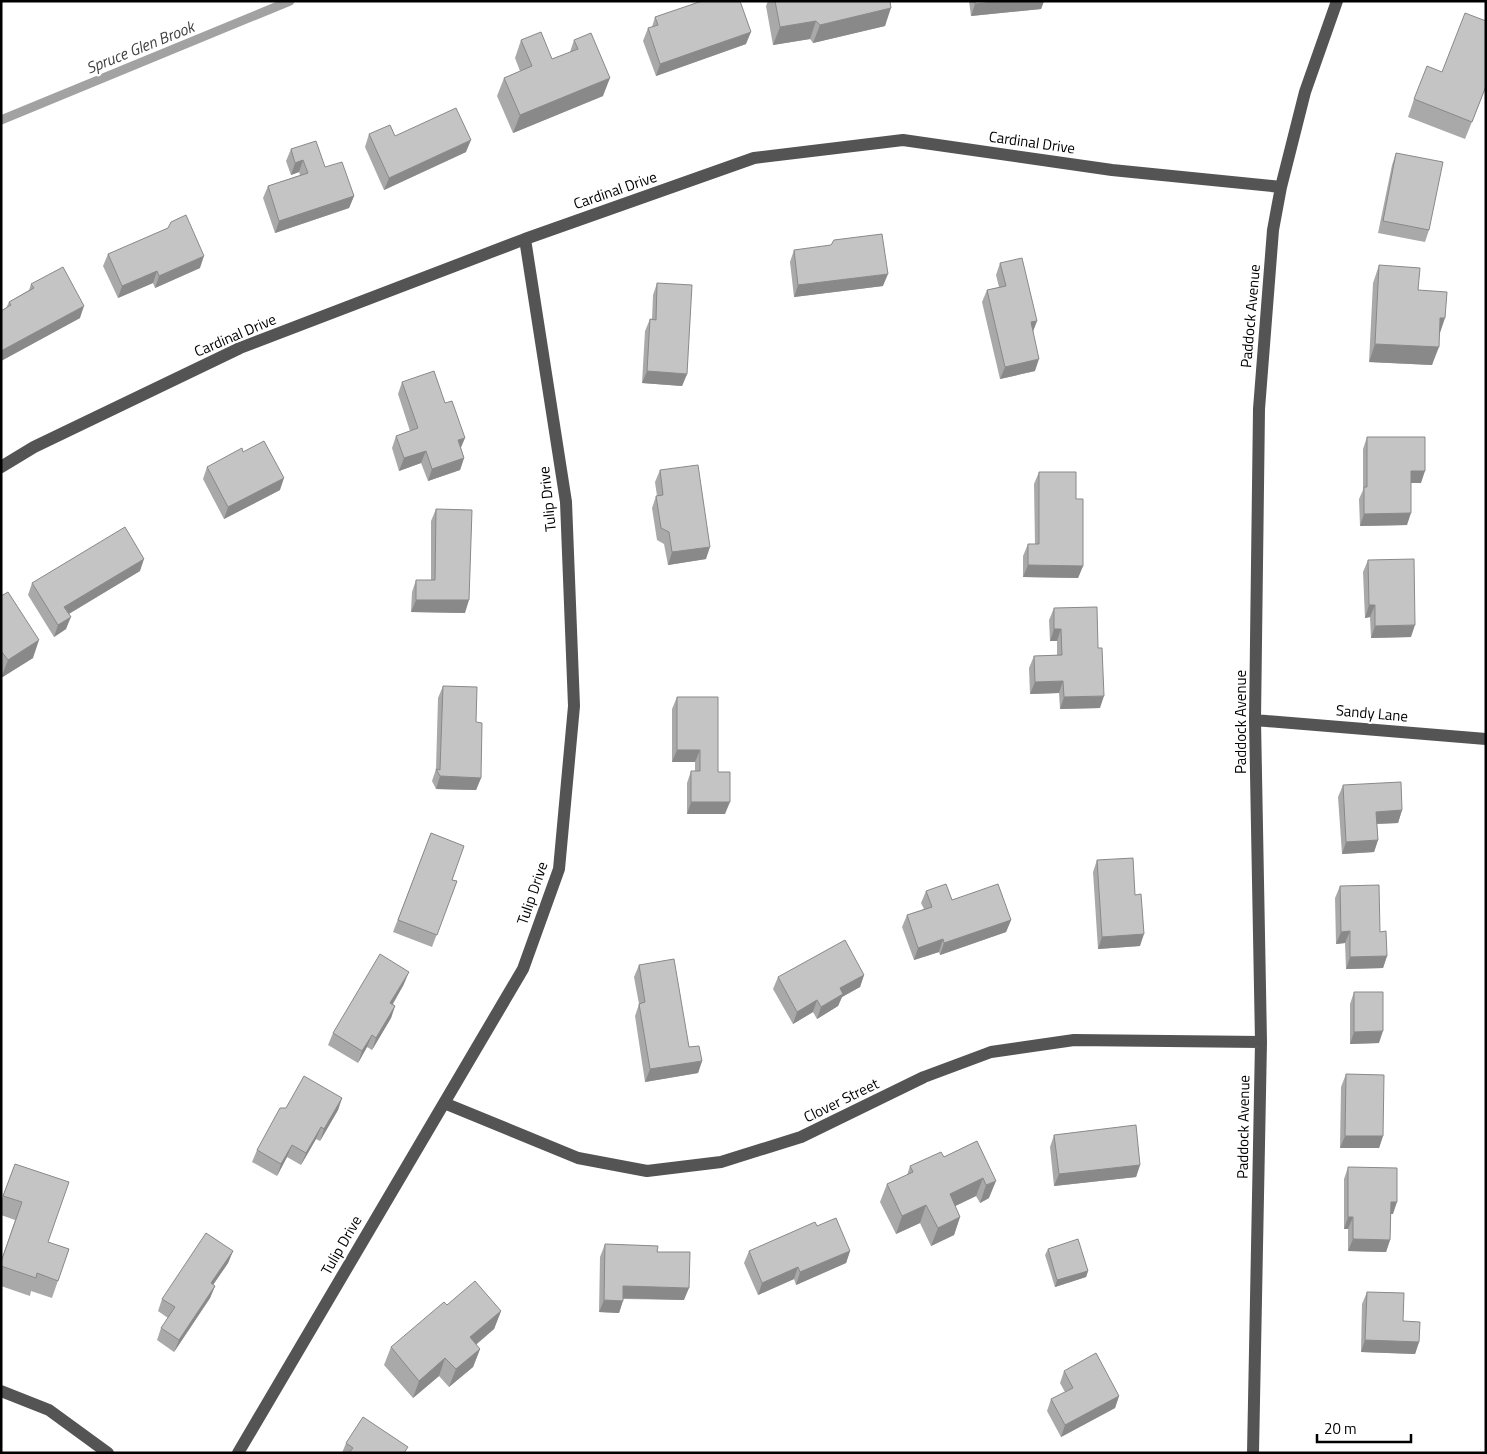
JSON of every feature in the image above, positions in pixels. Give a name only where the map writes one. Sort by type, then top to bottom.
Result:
[{"type":"street","name":"Paddock Avenue","points":[[1253,1453],[1261,1042],[1255,720],[1259,409],[1273,230],[1281,187],[1304,92],[1337,1]]},
{"type":"street","name":"Cardinal Drive","points":[[1,467],[34,447],[240,348],[524,239],[754,158],[903,140],[1112,170],[1281,187]]},
{"type":"street","name":"Tulip Drive","points":[[238,1453],[522,968],[559,870],[574,706],[566,502],[524,239]]},
{"type":"street","name":"Sandy Lane","points":[[1255,720],[1486,739]]},
{"type":"street","name":"Clover Street","points":[[444,1103],[578,1158],[648,1171],[722,1162],[801,1137],[924,1077],[991,1052],[1074,1040],[1261,1042]]},
{"type":"street","points":[[1,1391],[48,1410],[108,1453]]},
{"type":"building","points":[[702,1],[740,1],[751,32],[660,64],[648,28],[658,25],[655,17]]},
{"type":"building","points":[[775,1],[890,1],[891,8],[820,25],[816,21],[780,27]]},
{"type":"building","points":[[975,1],[1003,1],[975,4]]},
{"type":"building","points":[[1465,13],[1486,21],[1486,86],[1472,122],[1414,99],[1427,66],[1442,72]]},
{"type":"building","points":[[541,32],[552,59],[578,49],[574,40],[591,33],[610,78],[520,115],[504,78],[532,66],[521,40]]},
{"type":"building","points":[[456,108],[471,140],[389,178],[369,134],[390,125],[395,136]]},
{"type":"building","points":[[316,141],[325,167],[342,162],[354,196],[279,221],[268,186],[308,173],[303,160],[295,163],[291,149]]},
{"type":"building","points":[[1396,153],[1443,162],[1429,230],[1383,221]]},
{"type":"building","points":[[186,215],[204,256],[159,276],[157,271],[122,286],[108,254],[168,228],[171,222]]},
{"type":"building","points":[[882,234],[888,274],[798,285],[794,250],[831,245],[834,240]]},
{"type":"building","points":[[1022,258],[1037,321],[1031,322],[1039,359],[1005,367],[987,290],[1006,286],[1000,263]]},
{"type":"building","points":[[1379,265],[1420,268],[1418,290],[1447,292],[1445,318],[1440,318],[1439,347],[1375,344]]},
{"type":"building","points":[[63,267],[84,306],[1,351],[1,311],[11,305],[9,302],[34,288],[31,284]]},
{"type":"building","points":[[657,283],[692,285],[687,374],[647,371],[650,319],[656,320]]},
{"type":"building","points":[[434,371],[445,403],[452,401],[465,438],[458,440],[464,458],[432,469],[426,451],[404,458],[396,436],[418,428],[402,382]]},
{"type":"building","points":[[1367,437],[1425,437],[1425,471],[1411,471],[1411,513],[1364,514],[1364,487],[1367,487]]},
{"type":"building","points":[[264,441],[284,478],[228,507],[207,467],[242,448],[243,452]]},
{"type":"building","points":[[698,465],[710,547],[672,552],[669,532],[661,528],[656,496],[663,495],[660,470]]},
{"type":"building","points":[[1039,472],[1076,472],[1076,499],[1083,499],[1083,566],[1028,565],[1028,544],[1039,544]]},
{"type":"building","points":[[436,509],[472,510],[469,600],[416,600],[416,580],[435,580]]},
{"type":"building","points":[[125,527],[144,559],[64,607],[71,617],[58,625],[32,583]]},
{"type":"building","points":[[1414,559],[1415,625],[1375,626],[1375,605],[1369,605],[1368,560]]},
{"type":"building","points":[[8,592],[39,640],[8,660],[1,651],[1,596]]},
{"type":"building","points":[[1097,607],[1098,648],[1102,648],[1104,696],[1064,697],[1063,681],[1035,682],[1034,656],[1062,655],[1061,629],[1054,629],[1054,608]]},
{"type":"building","points":[[443,686],[477,687],[476,722],[482,723],[481,778],[440,776],[436,769],[440,770]]},
{"type":"building","points":[[677,697],[718,697],[718,772],[730,772],[730,802],[691,802],[691,771],[700,771],[700,750],[677,750]]},
{"type":"building","points":[[1401,782],[1402,810],[1376,812],[1378,840],[1346,842],[1343,785]]},
{"type":"building","points":[[431,833],[464,846],[452,880],[457,881],[437,935],[398,920]]},
{"type":"building","points":[[1133,858],[1135,895],[1141,894],[1144,934],[1102,937],[1097,860]]},
{"type":"building","points":[[946,884],[952,900],[998,884],[1011,920],[944,943],[943,939],[918,948],[907,915],[932,907],[926,891]]},
{"type":"building","points":[[1379,885],[1380,932],[1386,931],[1387,956],[1350,957],[1350,931],[1341,932],[1340,886]]},
{"type":"building","points":[[845,940],[864,975],[840,988],[843,994],[821,1007],[817,1000],[797,1012],[778,977]]},
{"type":"building","points":[[380,954],[409,972],[390,1003],[395,1006],[376,1038],[372,1035],[362,1051],[333,1033]]},
{"type":"building","points":[[674,959],[689,1047],[699,1046],[702,1061],[650,1069],[639,1004],[645,1002],[639,965]]},
{"type":"building","points":[[1354,992],[1383,992],[1383,1031],[1354,1032]]},
{"type":"building","points":[[1346,1074],[1384,1075],[1383,1136],[1345,1136]]},
{"type":"building","points":[[304,1076],[342,1098],[324,1129],[321,1127],[306,1153],[292,1145],[281,1164],[257,1150],[280,1108],[286,1108]]},
{"type":"building","points":[[1136,1125],[1140,1165],[1059,1174],[1054,1135]]},
{"type":"building","points":[[977,1141],[996,1181],[986,1185],[983,1178],[950,1194],[960,1217],[938,1228],[926,1205],[902,1216],[887,1184],[913,1172],[910,1166],[941,1152],[944,1157]]},
{"type":"building","points":[[15,1164],[69,1182],[48,1242],[69,1249],[58,1281],[37,1273],[36,1278],[1,1266],[22,1202],[3,1196]]},
{"type":"building","points":[[1348,1167],[1397,1168],[1397,1202],[1391,1202],[1390,1240],[1353,1239],[1353,1217],[1348,1217]]},
{"type":"building","points":[[836,1218],[850,1251],[800,1272],[798,1267],[762,1283],[749,1251],[815,1222],[817,1226]]},
{"type":"building","points":[[206,1233],[233,1251],[211,1283],[215,1286],[179,1340],[161,1328],[175,1307],[162,1299]]},
{"type":"building","points":[[1078,1239],[1088,1271],[1057,1280],[1048,1249]]},
{"type":"building","points":[[605,1244],[658,1246],[657,1252],[690,1252],[689,1288],[623,1286],[623,1301],[604,1300]]},
{"type":"building","points":[[475,1281],[501,1311],[470,1337],[480,1349],[456,1369],[445,1358],[419,1381],[391,1347],[444,1302],[447,1305]]},
{"type":"building","points":[[1367,1292],[1404,1293],[1403,1321],[1420,1322],[1419,1342],[1365,1340]]},
{"type":"building","points":[[1096,1353],[1119,1396],[1065,1425],[1051,1399],[1073,1388],[1064,1371]]},
{"type":"building","points":[[363,1417],[408,1447],[404,1453],[349,1453],[353,1448],[346,1443]]},
{"type":"waterway","name":"Spruce Glen Brook","points":[[1,120],[290,1]]}]
